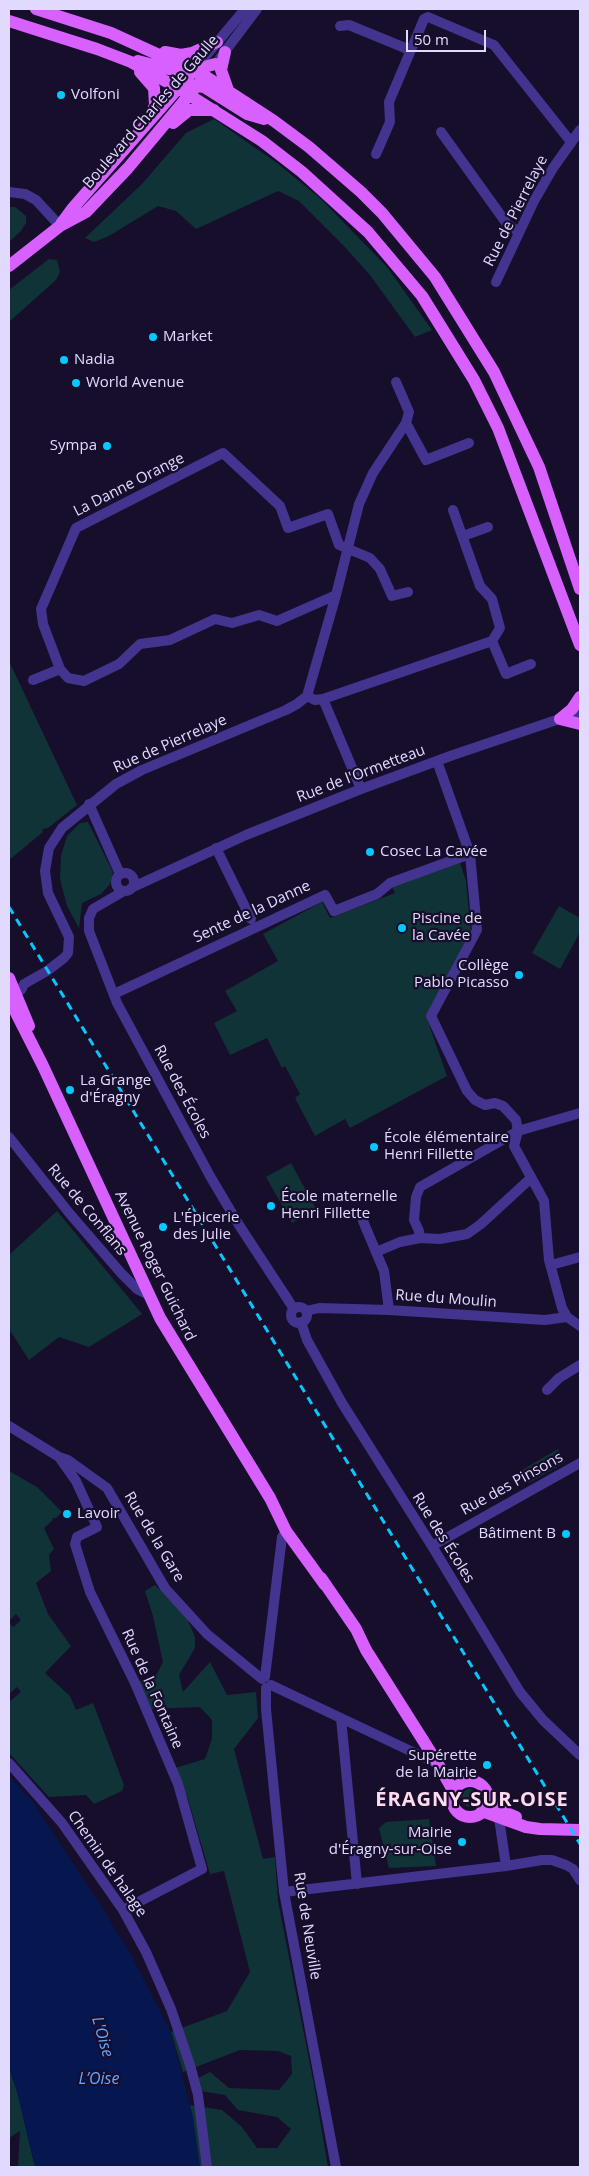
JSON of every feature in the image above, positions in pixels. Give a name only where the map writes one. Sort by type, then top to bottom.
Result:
[{"type":"main road","points":[[36,9],[111,33],[150,50],[193,83],[214,110],[262,141],[302,172],[368,232],[422,296],[474,380],[498,428],[580,645]]},
{"type":"main road","points":[[9,21],[97,49],[193,83],[228,90],[309,147],[361,192],[435,277],[472,334],[512,408],[539,467],[580,589]]},
{"type":"main road","points":[[150,50],[187,54],[221,47],[221,70],[228,90]]},
{"type":"main road","points":[[131,62],[140,61],[169,69],[219,95],[247,114],[274,121]]},
{"type":"main road","points":[[131,62],[150,82],[156,95],[155,105],[141,130]]},
{"type":"main road","points":[[193,83],[215,64]]},
{"type":"main road","name":"Boulevard Charles de Gaulle","points":[[9,266],[60,226],[86,212],[128,168],[160,130],[193,83]]},
{"type":"main road","name":"Boulevard Charles de Gaulle","points":[[60,226],[72,209],[141,130],[193,83]]},
{"type":"main road","points":[[160,130],[170,125],[189,110],[214,110]]},
{"type":"main road","points":[[560,719],[572,709],[580,697]]},
{"type":"main road","points":[[560,719],[580,724]]},
{"type":"main road","name":"Avenue Roger Guichard","points":[[12,989],[43,1066],[149,1295],[172,1340],[270,1498],[287,1531],[356,1629],[366,1650],[438,1764],[457,1788]]},
{"type":"main road","name":"Avenue Roger Guichard","points":[[270,1498],[294,1526],[328,1590]]},
{"type":"main road","points":[[287,1531],[292,1531],[304,1546]]},
{"type":"main road","points":[[488,1798],[482,1811],[472,1816],[460,1813],[453,1804],[457,1788],[470,1781],[481,1784],[488,1798],[502,1811],[523,1819],[558,1825],[580,1824]]},
{"type":"main road","points":[[482,1811],[499,1818],[540,1829],[580,1830]]},
{"type":"street","name":"Boulevard Charles de Gaulle","points":[[215,64],[221,47],[245,9]]},
{"type":"street","name":"Boulevard Charles de Gaulle","points":[[193,83],[221,47],[257,9]]},
{"type":"street","points":[[376,154],[390,122],[389,102],[424,19],[428,17],[490,42],[504,56],[571,142]]},
{"type":"street","points":[[340,26],[349,25],[410,50]]},
{"type":"street","name":"Rue de Pierrelaye","points":[[496,282],[544,184],[580,130]]},
{"type":"street","points":[[441,132],[507,224],[519,232]]},
{"type":"street","points":[[9,192],[25,194],[36,200],[60,226]]},
{"type":"street","points":[[396,382],[409,412],[406,424],[373,473],[358,504],[336,595],[306,696],[315,700],[323,699],[492,641],[500,628],[492,599],[480,586],[453,510]]},
{"type":"street","points":[[406,424],[426,460],[468,443]]},
{"type":"street","name":"La Danne Orange","points":[[60,669],[43,624],[41,609],[76,528],[223,453],[280,506],[288,528],[328,514],[339,545],[347,549]]},
{"type":"street","points":[[463,536],[488,527]]},
{"type":"street","points":[[347,549],[370,558],[380,569],[392,596],[408,592]]},
{"type":"street","points":[[33,680],[60,669],[68,678],[84,681],[118,664],[140,644],[170,640],[215,619],[232,622],[259,615],[277,621],[336,595]]},
{"type":"street","points":[[492,641],[506,674],[531,664]]},
{"type":"street","name":"Rue de Pierrelaye","points":[[12,989],[47,971],[68,953],[69,937],[48,894],[45,871],[47,856],[53,839],[62,828],[89,804],[116,784],[142,770],[286,710],[306,696]]},
{"type":"street","points":[[323,699],[360,789]]},
{"type":"street","name":"Rue de l'Ormetteau","points":[[127,889],[216,848],[360,789],[580,712]]},
{"type":"street","points":[[437,761],[470,854],[477,930],[431,1016],[468,1091],[475,1100],[485,1105],[494,1104],[502,1106],[516,1120],[518,1131],[514,1146],[544,1201],[551,1265],[562,1308],[567,1317],[580,1326]]},
{"type":"street","points":[[89,804],[120,874]]},
{"type":"street","name":"Sente de la Danne","points":[[216,848],[251,919]]},
{"type":"street","name":"Sente de la Danne","points":[[114,994],[325,895],[334,911],[377,894],[390,883],[470,854]]},
{"type":"street","points":[[126,873],[131,875],[134,880],[127,889],[118,887],[116,882],[120,874],[126,873]]},
{"type":"street","name":"Rue de l'Ormetteau","points":[[131,875],[156,875]]},
{"type":"street","name":"Rue des Écoles","points":[[127,889],[93,909],[89,918],[89,931],[114,994],[210,1176],[239,1225],[294,1309]]},
{"type":"street","points":[[420,1238],[414,1220],[416,1197],[420,1188],[518,1131],[580,1113]]},
{"type":"street","name":"Rue de Conflans","points":[[9,1137],[70,1214],[121,1273],[137,1289],[149,1295]]},
{"type":"street","points":[[376,1252],[400,1242],[420,1238],[429,1240],[467,1234],[482,1224],[531,1178]]},
{"type":"street","points":[[363,1221],[384,1271],[389,1310]]},
{"type":"street","points":[[551,1265],[580,1257]]},
{"type":"street","points":[[301,1307],[306,1311],[306,1318],[301,1322],[293,1319],[292,1313],[294,1309],[301,1307]]},
{"type":"street","name":"Rue du Moulin","points":[[306,1311],[319,1308],[389,1310],[545,1320],[567,1317]]},
{"type":"street","name":"Rue des Écoles","points":[[301,1322],[306,1340],[342,1404],[432,1546],[520,1692],[543,1720],[580,1755]]},
{"type":"street","points":[[547,1390],[559,1378],[580,1365]]},
{"type":"street","name":"Rue de la Gare","points":[[9,1426],[68,1460],[107,1488],[165,1588],[207,1634],[266,1682],[438,1764]]},
{"type":"street","name":"Rue de la Fontaine","points":[[59,1456],[76,1480],[97,1527],[77,1537],[75,1544],[90,1592],[135,1683],[178,1784],[202,1868],[123,1910]]},
{"type":"street","name":"Rue des Pinsons","points":[[432,1546],[580,1463]]},
{"type":"street","name":"Rue de Neuville","points":[[287,1531],[282,1537],[266,1682],[266,1709],[284,1892],[336,2167]]},
{"type":"street","points":[[341,1718],[356,1884]]},
{"type":"street","name":"Chemin de halage","points":[[9,1763],[62,1823],[123,1910],[160,1982],[180,2034],[198,2095],[207,2167]]},
{"type":"street","points":[[499,1818],[506,1866]]},
{"type":"street","points":[[284,1892],[552,1860],[573,1869],[580,1880]]},
{"type":"green space","points":[[214,119],[277,163],[321,199],[387,267],[432,330],[415,337],[370,275],[343,245],[299,201],[278,191],[196,229],[176,211],[158,206],[109,236],[94,242],[85,238],[142,184],[186,133]]},
{"type":"green space","points":[[9,207],[15,207],[26,216],[26,223],[21,231],[9,242]]},
{"type":"green space","points":[[49,259],[57,260],[60,272],[56,280],[9,322],[9,290]]},
{"type":"green space","points":[[9,661],[77,805],[48,828],[42,829],[43,832],[9,860]]},
{"type":"green space","points":[[88,822],[113,872],[110,884],[101,894],[82,903],[79,928],[67,906],[60,879],[61,856],[67,836],[80,823]]},
{"type":"green space","points":[[460,863],[466,881],[471,934],[426,1016],[447,1076],[350,1128],[345,1119],[315,1136],[295,1098],[300,1094],[285,1066],[282,1068],[267,1038],[230,1055],[214,1023],[237,1011],[225,991],[278,961],[263,934],[322,902],[330,918],[395,893],[392,887]]},
{"type":"green space","points":[[559,906],[580,918],[580,932],[560,969],[532,953]]},
{"type":"green space","points":[[291,1163],[316,1209],[292,1223],[266,1177]]},
{"type":"green space","points":[[57,1211],[142,1314],[89,1347],[59,1337],[29,1360],[9,1329],[9,1255]]},
{"type":"green space","points":[[558,1449],[565,1462],[529,1483],[522,1470]]},
{"type":"green space","points":[[9,1471],[37,1487],[62,1512],[56,1518],[52,1518],[53,1520],[44,1528],[54,1549],[49,1555],[51,1571],[36,1583],[48,1614],[71,1646],[45,1673],[70,1696],[76,1710],[93,1703],[124,1785],[122,1791],[94,1804],[86,1795],[49,1797],[9,1753],[9,1702],[21,1692],[17,1687],[9,1694],[9,1623],[13,1627],[21,1620],[16,1614],[9,1621]]},
{"type":"green space","points":[[155,1585],[187,1618],[195,1637],[195,1648],[179,1675],[183,1692],[210,1662],[227,1695],[256,1692],[258,1718],[234,1749],[263,1859],[275,1857],[278,1901],[328,2167],[200,2167],[189,2105],[222,2110],[242,2127],[257,2148],[277,2148],[291,2129],[277,2117],[238,2110],[225,2095],[200,2091],[198,2078],[210,2072],[229,2088],[279,2090],[292,2074],[291,2056],[278,2051],[240,2050],[183,2072],[171,2032],[227,2011],[250,1972],[224,1871],[210,1874],[188,1799],[175,1768],[205,1759],[212,1739],[212,1720],[200,1707],[149,1709],[138,1682],[157,1674],[163,1662],[153,1616],[145,1591]]},
{"type":"green space","points":[[470,1789],[476,1792],[479,1798],[476,1804],[470,1807],[464,1804],[461,1798],[464,1792]]},
{"type":"green space","points":[[429,1819],[436,1866],[389,1868],[379,1828],[386,1822]]},
{"type":"green space","points":[[9,2068],[17,2091],[35,2167],[18,2167],[20,2131],[9,2138]]},
{"type":"water","name":"L’Oise","points":[[9,1776],[34,1804],[103,1909],[131,1955],[171,2032],[193,2117],[200,2167],[35,2167],[17,2091],[9,2068]]},
{"type":"railway","points":[[9,907],[580,1844]]},
{"type":"place","name":"Volfoni","points":[[61,95]]},
{"type":"place","name":"Market","points":[[153,337]]},
{"type":"place","name":"Nadia","points":[[64,360]]},
{"type":"place","name":"World Avenue","points":[[76,383]]},
{"type":"place","name":"Sympa","points":[[107,446]]},
{"type":"place","name":"Cosec La Cavée","points":[[370,852]]},
{"type":"place","name":"Piscine de la Cavée","points":[[402,928]]},
{"type":"place","name":"Collège Pablo Picasso","points":[[519,975]]},
{"type":"place","name":"La Grange d'Éragny","points":[[70,1090]]},
{"type":"place","name":"École élémentaire Henri Fillette","points":[[374,1147]]},
{"type":"place","name":"École maternelle Henri Fillette","points":[[271,1206]]},
{"type":"place","name":"L'Épicerie des Julie","points":[[163,1227]]},
{"type":"place","name":"Lavoir","points":[[67,1514]]},
{"type":"place","name":"Bâtiment B","points":[[566,1534]]},
{"type":"place","name":"Supérette de la Mairie","points":[[487,1765]]},
{"type":"place","name":"Mairie d'Éragny-sur-Oise","points":[[462,1842]]},
{"type":"district","name":"ÉRAGNY-SUR-OISE","points":[[472,1800]]},
{"type":"water label","name":"L'Oise","points":[[102,2037]]}]
